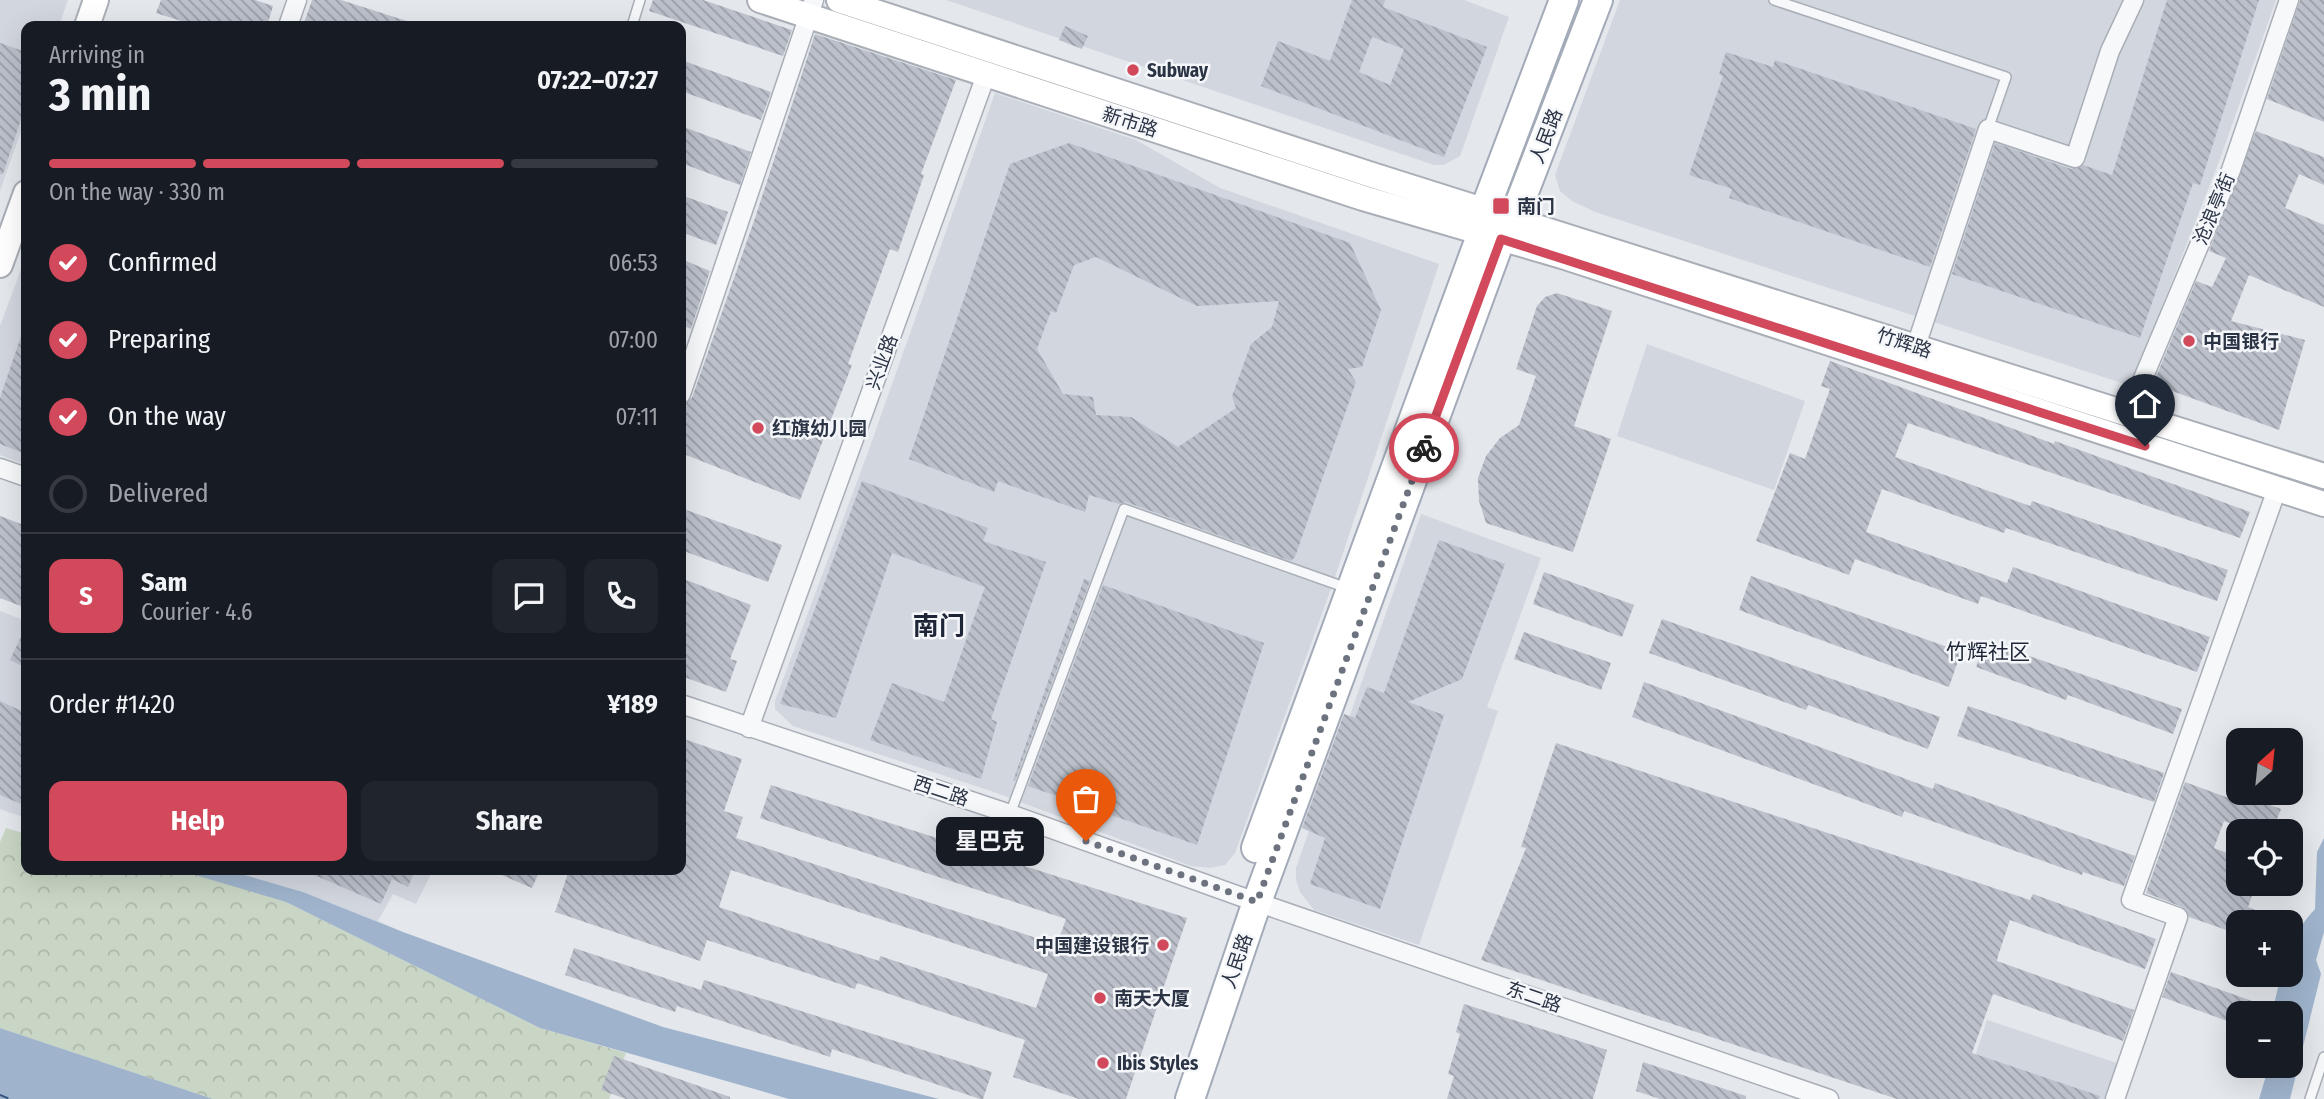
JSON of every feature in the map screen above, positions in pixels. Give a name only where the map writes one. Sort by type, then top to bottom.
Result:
[{"type":"main road","points":[[89,21],[96,0]]},
{"type":"main road","name":"新市路","points":[[760,0],[811,8],[986,75],[1496,224]]},
{"type":"main road","name":"新市路","points":[[839,0],[1372,175],[1496,224]]},
{"type":"main road","name":"人民路","points":[[1170,1099],[1248,899],[1496,224],[1564,0]]},
{"type":"main road","name":"人民路","points":[[1190,1099],[1248,899],[1349,589],[1496,224],[1598,0]]},
{"type":"main road","points":[[0,265],[21,207]]},
{"type":"main road","name":"竹辉路","points":[[1496,224],[1916,346],[2324,477]]},
{"type":"main road","name":"竹辉路","points":[[1496,224],[2324,504]]},
{"type":"street","points":[[290,21],[297,0]]},
{"type":"street","points":[[1916,346],[1988,129],[2075,158],[2110,51],[2134,0]]},
{"type":"street","name":"沧浪亭街","points":[[2128,414],[2231,170],[2289,0]]},
{"type":"street","points":[[686,379],[811,8]]},
{"type":"street","name":"兴业路","points":[[749,728],[986,75]]},
{"type":"street","points":[[0,468],[21,475]]},
{"type":"street","points":[[2115,1099],[2178,917],[2131,900],[2277,489]]},
{"type":"street","name":"西二路","points":[[686,706],[1010,814],[1248,899]]},
{"type":"street","name":"东二路","points":[[1248,899],[1829,1099]]},
{"type":"lane","points":[[634,21],[640,0]]},
{"type":"lane","points":[[1774,0],[2006,77],[1988,129]]},
{"type":"lane","points":[[1010,814],[1124,509],[1349,589]]},
{"type":"lane","points":[[2310,1099],[2324,1057]]},
{"type":"shaded area","points":[[0,0],[68,0],[61,21],[21,21],[21,131],[0,191]]},
{"type":"shaded area","points":[[946,0],[1464,0],[1509,17],[1460,156],[1444,165],[1434,165]]},
{"type":"shaded area","points":[[1620,0],[2276,0],[2220,159],[2131,386],[1595,212],[1572,201],[1560,191],[1555,175]]},
{"type":"shaded area","points":[[995,93],[1136,140],[1220,188],[1439,264],[1332,586],[1235,853],[1225,865],[1210,868],[1191,866],[994,792],[793,726],[775,709],[775,701],[867,455]]},
{"type":"shaded area","points":[[21,269],[21,463],[0,455],[0,326]]},
{"type":"shaded area","points":[[1647,344],[1805,401],[1774,490],[1617,436]]},
{"type":"shaded area","points":[[1421,514],[1541,558],[1487,707],[1498,711],[1419,945],[1314,910],[1300,892],[1296,868]]},
{"type":"shaded area","points":[[0,611],[21,619],[21,816],[0,809]]},
{"type":"shaded area","points":[[245,875],[430,875],[416,904],[393,894],[378,921],[403,932],[303,892]]},
{"type":"shaded area","points":[[1987,1020],[2126,1066],[2115,1099],[1961,1099]]},
{"type":"green space","points":[[6,828],[21,832],[21,875],[197,875],[286,902],[540,1028],[626,1053],[609,1099],[213,1099],[0,1028],[0,842]]},
{"type":"water","points":[[2324,838],[2324,932],[2316,960],[2321,974],[2303,1047],[2303,1001],[2275,1001],[2278,987],[2303,987],[2303,924],[2315,909],[2317,852]]},
{"type":"water","points":[[195,875],[245,875],[303,892],[403,932],[663,1027],[939,1099],[789,1099],[540,1028],[286,902]]},
{"type":"water","points":[[0,1028],[213,1099],[0,1099]]},
{"type":"water","points":[[2265,1078],[2295,1078],[2290,1099],[2259,1099]]},
{"type":"building","points":[[161,0],[255,0],[273,6],[268,21],[181,21],[156,13]]},
{"type":"building","points":[[312,0],[341,0],[407,21],[305,21]]},
{"type":"building","points":[[653,0],[703,0],[792,30],[783,56],[686,23],[686,21],[649,11]]},
{"type":"building","points":[[1352,0],[1385,0],[1383,7],[1487,47],[1444,157],[1261,86],[1278,41],[1330,61]],"holes":[[[1372,37],[1404,49],[1390,85],[1359,72]]]},
{"type":"building","points":[[2167,0],[2259,0],[2200,185],[2193,183],[2140,338],[1952,274],[1995,143],[2071,169],[2083,165],[2112,175]]},
{"type":"building","points":[[2300,0],[2324,0],[2324,122],[2267,99]]},
{"type":"building","points":[[1065,26],[1088,36],[1082,49],[1059,40]]},
{"type":"building","points":[[815,34],[956,80],[921,174],[924,175],[898,252],[890,249],[848,364],[852,365],[800,500],[686,455],[686,402],[692,398]]},
{"type":"building","points":[[0,43],[21,50],[21,119],[3,174],[0,174]]},
{"type":"building","points":[[1726,52],[1773,67],[1775,60],[1976,129],[1930,267],[1729,198],[1732,189],[1689,175],[1723,76],[1719,74]]},
{"type":"building","points":[[686,62],[771,92],[761,120],[686,93]]},
{"type":"building","points":[[686,128],[751,152],[740,185],[686,165]]},
{"type":"building","points":[[2256,131],[2324,157],[2324,185],[2299,174],[2285,208],[2324,225],[2324,307],[2249,275],[2231,321],[2305,340],[2279,430],[2153,384],[2196,281],[2212,287],[2226,258],[2209,251]]},
{"type":"building","points":[[1069,143],[1350,243],[1381,310],[1362,367],[1348,369],[1356,382],[1295,557],[1291,561],[1126,502],[1119,504],[1089,495],[1085,512],[998,481],[994,492],[909,459],[1010,164]],"holes":[[[1096,257],[1197,306],[1279,301],[1272,327],[1251,344],[1232,396],[1236,408],[1178,447],[1131,417],[1096,415],[1093,397],[1063,394],[1037,349],[1051,311],[1056,313],[1074,265]]]},
{"type":"building","points":[[686,197],[728,212],[716,245],[686,234]]},
{"type":"building","points":[[686,261],[710,271],[691,329],[686,327]]},
{"type":"building","points":[[1557,293],[1612,311],[1574,426],[1611,439],[1573,552],[1486,523],[1479,501],[1478,478],[1486,456],[1500,438],[1519,425],[1536,376],[1516,369],[1537,306],[1545,297]]},
{"type":"building","points":[[21,336],[21,452],[0,444],[0,398]]},
{"type":"building","points":[[1830,361],[2054,444],[2055,441],[2250,512],[2240,538],[1908,423],[1895,457],[2030,506],[2032,501],[2228,570],[2217,601],[2006,528],[2004,533],[1882,489],[1866,532],[2007,583],[2013,567],[2210,637],[2197,672],[1981,596],[1978,604],[1855,559],[1849,575],[1756,541],[1790,453],[1805,459],[1830,389],[1821,386]]},
{"type":"building","points":[[862,481],[988,528],[983,541],[1046,562],[991,719],[997,722],[981,779],[870,740],[892,683],[944,702],[985,587],[892,553],[836,718],[780,704]]},
{"type":"building","points":[[686,510],[782,545],[768,582],[686,552]]},
{"type":"building","points":[[0,516],[21,524],[21,606],[0,598]]},
{"type":"building","points":[[1439,540],[1505,564],[1462,679],[1408,702],[1444,715],[1380,909],[1310,884],[1325,838],[1302,828],[1344,714],[1355,718],[1367,687],[1384,693]]},
{"type":"building","points":[[1544,572],[1634,605],[1622,637],[1533,604]]},
{"type":"building","points":[[1751,576],[1961,652],[1949,687],[1739,610]]},
{"type":"building","points":[[1084,579],[1090,581],[1013,781]]},
{"type":"building","points":[[686,580],[751,605],[730,659],[737,661],[726,692],[686,678]]},
{"type":"building","points":[[1103,585],[1264,643],[1197,845],[1028,786]]},
{"type":"building","points":[[1662,619],[1940,717],[1928,749],[1808,705],[1806,710],[1649,653]]},
{"type":"building","points":[[1524,632],[1611,663],[1601,690],[1514,659]]},
{"type":"building","points":[[21,637],[21,666],[10,660]]},
{"type":"building","points":[[1986,641],[2182,709],[2173,734],[2068,695],[2066,700],[1976,667]]},
{"type":"building","points":[[1644,682],[1933,789],[1935,783],[2135,856],[2124,886],[2083,872],[2082,875],[1904,811],[1902,817],[1632,717]]},
{"type":"building","points":[[0,701],[21,711],[21,804],[0,795]]},
{"type":"building","points":[[1968,706],[2164,773],[2154,802],[1957,736]]},
{"type":"building","points":[[686,740],[742,759],[724,811],[743,817],[736,838],[1057,945],[1066,919],[760,818],[771,785],[1187,918],[1126,1099],[1079,1099],[1013,1077],[1025,1040],[857,983],[855,989],[707,940],[700,961],[555,912],[567,875],[686,875]],"holes":[[[731,870],[1048,974],[1036,1008],[880,956],[879,961],[719,907]]]},
{"type":"building","points":[[1556,743],[2030,900],[2033,894],[2156,939],[2145,969],[2010,920],[1997,961],[2134,1010],[2123,1041],[1993,994],[1972,1053],[2100,1096],[2099,1099],[1897,1099],[1481,960],[1526,848],[1521,847]]},
{"type":"building","points":[[2185,782],[2226,797],[2226,805],[2270,805],[2281,809],[2277,819],[2224,821],[2214,848],[2226,852],[2226,896],[2252,896],[2248,907],[2255,910],[2226,910],[2226,930],[2189,917],[2182,907],[2146,893]]},
{"type":"building","points":[[314,875],[413,875],[408,887],[392,879],[381,904]]},
{"type":"building","points":[[502,875],[538,875],[532,888]]},
{"type":"building","points":[[574,948],[701,990],[704,980],[992,1072],[983,1099],[980,1099],[832,1049],[830,1057],[677,1006],[675,1012],[565,975]]},
{"type":"building","points":[[2171,972],[2252,1001],[2226,1001],[2226,1021],[2162,997]]},
{"type":"building","points":[[1464,1004],[1607,1050],[1593,1099],[1447,1099],[1454,1076],[1448,1074],[1460,1034],[1456,1032]]},
{"type":"building","points":[[614,1056],[730,1099],[626,1099],[601,1090]]},
{"type":"building","points":[[1643,1062],[1746,1096],[1746,1099],[1660,1099],[1636,1091]]},
{"type":"ferry route","points":[[0,1095],[10,1099]]},
{"type":"way so far","points":[[1086,841],[1257,902],[1424,448]]},
{"type":"place","name":"Subway","points":[[1133,70]]},
{"type":"place","name":"南门","points":[[1501,206]]},
{"type":"place","name":"中国银行","points":[[2189,341]]},
{"type":"place","name":"红旗幼儿园","points":[[758,428]]},
{"type":"place","name":"星巴克","points":[[1086,841]]},
{"type":"place","name":"中国建设银行","points":[[1163,945]]},
{"type":"place","name":"南天大厦","points":[[1100,998]]},
{"type":"place","name":"Ibis Styles","points":[[1103,1063]]},
{"type":"district","name":"南门","points":[[939,626]]},
{"type":"district","name":"竹辉社区","points":[[1988,652]]},
{"type":"route","points":[[1424,448],[1501,239],[1562,256],[2145,446]]}]
